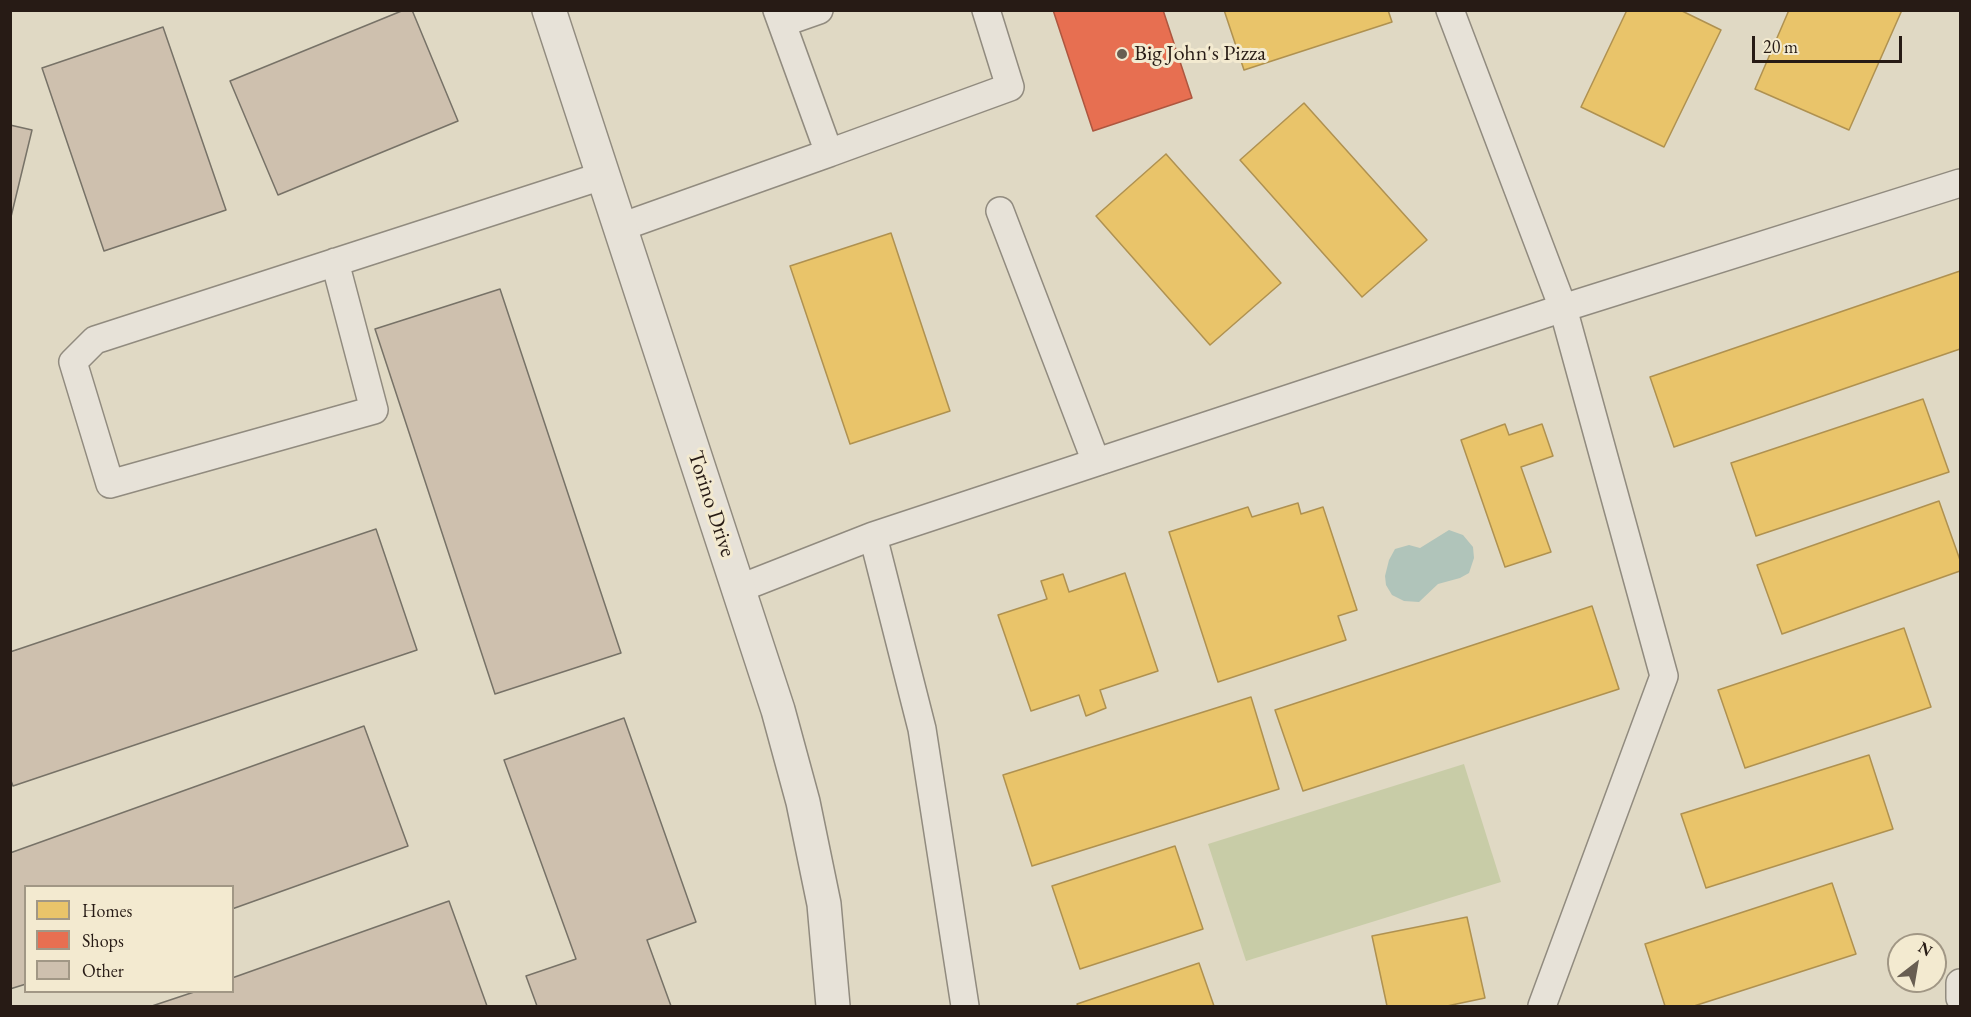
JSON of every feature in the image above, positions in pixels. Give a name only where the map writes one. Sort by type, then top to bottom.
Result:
[{"type":"street","name":"Torino Drive","points":[[549,10],[605,175],[778,710],[803,802],[824,904],[833,1006]]},
{"type":"lane","points":[[819,10],[779,17],[829,153]]},
{"type":"lane","points":[[621,227],[1010,87],[986,10]]},
{"type":"lane","points":[[1450,10],[1563,308],[1664,676],[1542,1006]]},
{"type":"lane","points":[[335,262],[374,410],[110,484],[73,362],[95,340],[335,262],[605,175]]},
{"type":"lane","points":[[738,589],[873,536],[1095,462],[1563,308],[1960,183]]},
{"type":"lane","points":[[1000,211],[1095,462]]},
{"type":"lane","points":[[873,536],[922,729],[965,1006]]},
{"type":"green space","points":[[1464,764],[1501,882],[1246,961],[1208,844]]},
{"type":"shaded area","points":[[1449,530],[1463,535],[1473,547],[1474,558],[1469,573],[1438,584],[1419,602],[1404,601],[1392,595],[1386,585],[1385,576],[1389,560],[1395,549],[1409,545],[1420,548]]},
{"type":"building: Homes","points":[[1224,10],[1388,10],[1392,22],[1244,70]]},
{"type":"building: Homes","points":[[1627,10],[1680,10],[1721,30],[1664,147],[1581,107]]},
{"type":"building: Homes","points":[[1789,10],[1902,10],[1849,130],[1755,89]]},
{"type":"building: Homes","points":[[1304,103],[1427,240],[1362,297],[1240,160]]},
{"type":"building: Homes","points":[[1166,154],[1281,283],[1210,345],[1096,216]]},
{"type":"building: Homes","points":[[891,233],[950,411],[850,444],[790,266]]},
{"type":"building: Homes","points":[[1960,271],[1960,349],[1674,447],[1650,377]]},
{"type":"building: Homes","points":[[1923,399],[1949,472],[1756,536],[1731,463]]},
{"type":"building: Homes","points":[[1505,424],[1509,435],[1542,424],[1553,456],[1521,467],[1551,552],[1505,567],[1461,440]]},
{"type":"building: Homes","points":[[1939,501],[1960,560],[1960,571],[1782,634],[1757,565]]},
{"type":"building: Homes","points":[[1298,503],[1301,514],[1323,507],[1357,610],[1338,616],[1346,640],[1218,682],[1169,532],[1248,507],[1252,517]]},
{"type":"building: Homes","points":[[1125,573],[1158,671],[1100,690],[1106,708],[1086,716],[1079,695],[1031,711],[998,615],[1047,599],[1041,581],[1063,574],[1069,592]]},
{"type":"building: Homes","points":[[1592,606],[1619,689],[1303,791],[1275,710]]},
{"type":"building: Homes","points":[[1904,628],[1931,707],[1745,768],[1718,690]]},
{"type":"building: Homes","points":[[1251,697],[1279,789],[1032,866],[1003,775]]},
{"type":"building: Homes","points":[[1869,755],[1893,829],[1706,888],[1681,814]]},
{"type":"building: Homes","points":[[1175,846],[1203,929],[1080,969],[1052,886]]},
{"type":"building: Homes","points":[[1832,883],[1856,954],[1694,1006],[1665,1006],[1645,944]]},
{"type":"building: Homes","points":[[1467,917],[1485,998],[1447,1006],[1387,1006],[1372,936]]},
{"type":"building: Homes","points":[[1199,963],[1214,1006],[1078,1006],[1077,1004]]},
{"type":"building: Shops","name":"Big John's Pizza","points":[[1053,10],[1163,10],[1192,98],[1093,131]]},
{"type":"building: Other","points":[[404,10],[412,10],[458,121],[278,195],[230,81]]},
{"type":"building: Other","points":[[163,27],[226,210],[104,251],[42,68]]},
{"type":"building: Other","points":[[10,125],[32,130],[10,221]]},
{"type":"building: Other","points":[[500,289],[621,653],[495,694],[375,329]]},
{"type":"building: Other","points":[[376,529],[417,650],[13,786],[10,778],[10,652]]},
{"type":"building: Other","points":[[624,718],[696,922],[647,940],[671,1006],[537,1006],[526,976],[576,959],[504,760]]},
{"type":"building: Other","points":[[364,726],[408,846],[234,908],[234,885],[24,885],[24,985],[10,989],[10,853]]},
{"type":"building: Other","points":[[449,901],[487,1006],[152,1006],[191,993],[234,993],[234,977]]},
{"type":"place","name":"Big John's Pizza","points":[[1122,54]]}]
